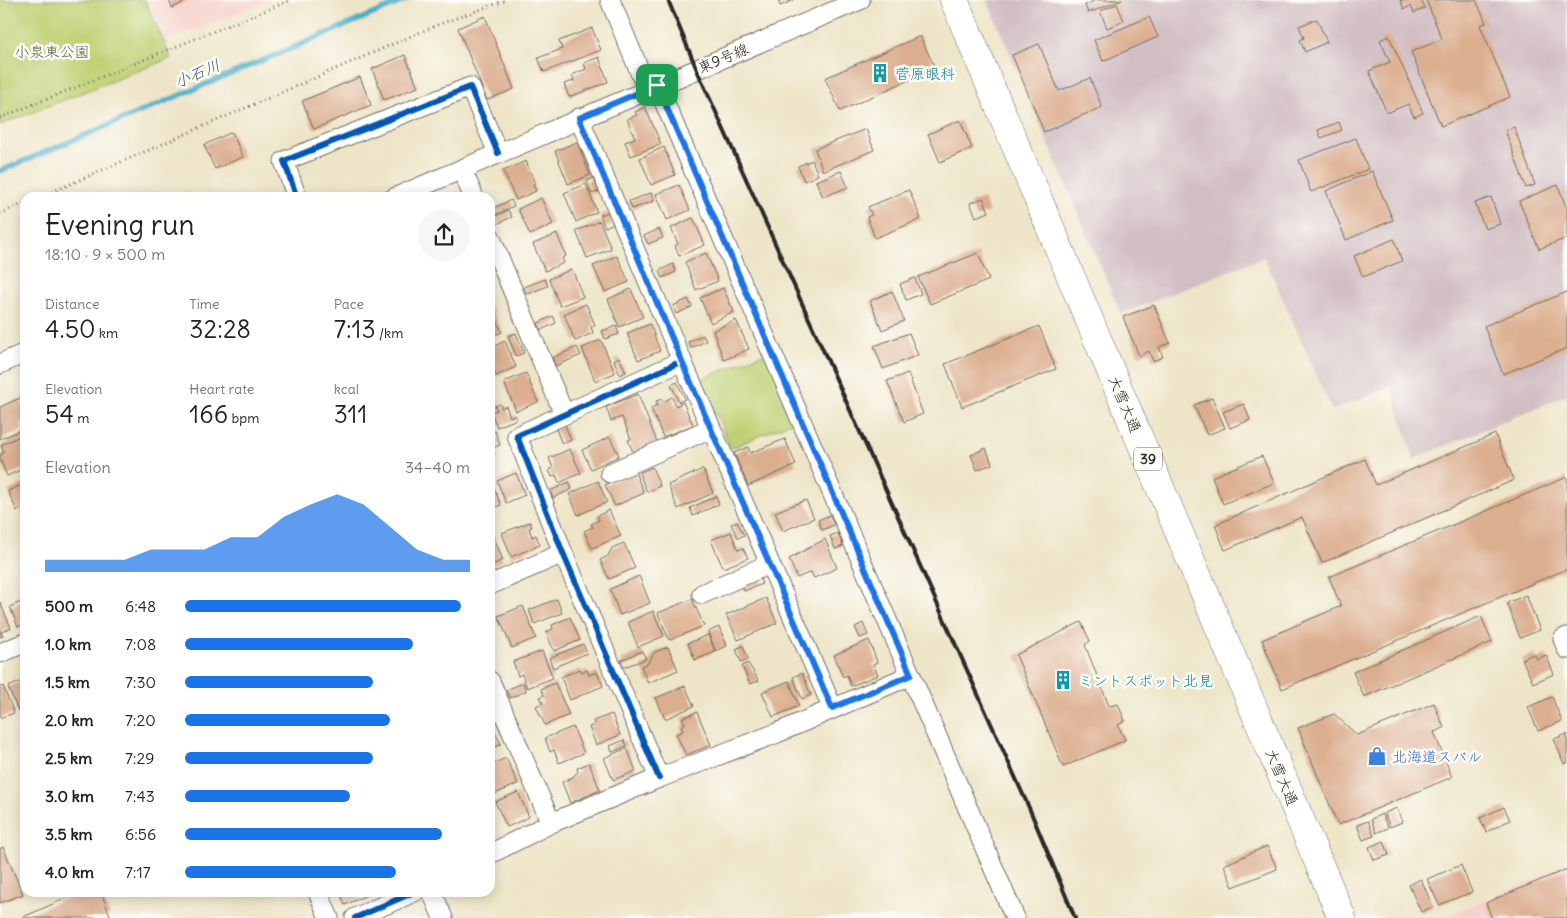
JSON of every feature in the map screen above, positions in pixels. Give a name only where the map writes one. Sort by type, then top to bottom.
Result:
[{"type":"highway","name":"大雪大通","points":[[954,0],[1342,918]]},
{"type":"street","points":[[610,0],[652,87],[911,675],[1014,918]]},
{"type":"street","name":"東9号線","points":[[408,192],[860,0]]},
{"type":"street","points":[[295,192],[284,161],[470,87],[498,153]]},
{"type":"street","points":[[579,118],[832,708]]},
{"type":"street","points":[[462,169],[472,192]]},
{"type":"street","points":[[495,248],[564,414]]},
{"type":"street","points":[[0,364],[20,358]]},
{"type":"street","points":[[659,778],[517,436],[682,362]]},
{"type":"street","points":[[610,474],[711,428]]},
{"type":"street","points":[[495,583],[564,553]]},
{"type":"street","points":[[702,594],[769,564]]},
{"type":"street","points":[[1567,637],[1562,639],[1567,650]]},
{"type":"street","points":[[0,654],[20,645]]},
{"type":"street","points":[[495,851],[551,823],[659,778],[778,733],[911,675]]},
{"type":"street","points":[[495,693],[551,823]]},
{"type":"street","points":[[320,897],[329,918]]},
{"type":"street","points":[[355,918],[403,897]]},
{"type":"street","points":[[434,897],[443,918]]},
{"type":"path","points":[[0,118],[291,0]]},
{"type":"path","points":[[52,192],[437,25],[507,0]]},
{"type":"path","points":[[0,214],[20,205]]},
{"type":"shaded area","points":[[149,0],[272,0],[166,40]]},
{"type":"shaded area","points":[[987,0],[1567,0],[1567,395],[1414,459],[1391,387],[1332,410],[1264,257],[1121,314]]},
{"type":"shaded area","points":[[1567,865],[1567,918],[1441,918]]},
{"type":"green space","name":"小泉東公園","points":[[0,0],[145,0],[171,58],[0,125]]},
{"type":"green space","points":[[767,352],[796,420],[731,448],[701,379]]},
{"type":"building","points":[[169,0],[189,0],[172,8]]},
{"type":"building","points":[[778,0],[794,0],[780,6]]},
{"type":"building","points":[[1096,0],[1122,0],[1088,13],[1085,5]]},
{"type":"building","points":[[1400,0],[1421,0],[1425,8],[1414,13],[1411,6],[1404,9]]},
{"type":"building","points":[[1426,0],[1476,0],[1486,23],[1480,25],[1510,97],[1441,126],[1411,52],[1442,39]]},
{"type":"building","points":[[1117,4],[1124,21],[1107,28],[1100,11]]},
{"type":"building","points":[[485,16],[514,89],[487,100],[458,28]]},
{"type":"building","points":[[1149,17],[1158,37],[1103,61],[1094,40]]},
{"type":"building","points":[[1317,19],[1327,42],[1305,52],[1300,40],[1304,38],[1299,26]]},
{"type":"building","points":[[592,28],[601,50],[544,72],[538,58],[562,49],[559,41]]},
{"type":"building","name":"菅原眼科","points":[[920,36],[935,68],[840,111],[825,78]]},
{"type":"building","points":[[1389,36],[1423,113],[1414,117],[1408,104],[1387,113],[1369,71],[1390,62],[1380,40]]},
{"type":"building","points":[[1039,44],[1059,91],[1090,78],[1102,107],[1044,132],[1012,55]]},
{"type":"building","points":[[405,55],[418,87],[384,100],[372,69]]},
{"type":"building","points":[[599,57],[608,82],[569,97],[564,84],[574,81],[572,75],[586,69],[584,63]]},
{"type":"building","points":[[360,77],[371,105],[314,129],[302,101]]},
{"type":"building","points":[[645,107],[661,144],[631,156],[625,142],[635,138],[627,119],[637,115],[635,112]]},
{"type":"building","points":[[960,120],[972,148],[940,162],[928,134]]},
{"type":"building","points":[[1339,122],[1342,130],[1321,138],[1318,130]]},
{"type":"building","points":[[1514,127],[1535,185],[1526,188],[1505,130]]},
{"type":"building","points":[[866,129],[874,150],[823,171],[815,149]]},
{"type":"building","points":[[232,132],[243,157],[215,169],[204,145]]},
{"type":"building","points":[[1356,138],[1368,169],[1311,192],[1299,160]]},
{"type":"building","points":[[577,142],[590,175],[568,184],[555,151]]},
{"type":"building","points":[[664,147],[675,175],[651,185],[640,158]]},
{"type":"building","points":[[812,160],[818,175],[804,181],[798,166]]},
{"type":"building","points":[[526,161],[535,183],[533,184],[536,191],[516,200],[503,171]]},
{"type":"building","points":[[841,171],[848,187],[823,197],[816,181]]},
{"type":"building","points":[[1372,171],[1393,220],[1346,240],[1326,191]]},
{"type":"building","points":[[594,178],[599,191],[592,194],[587,181]]},
{"type":"building","points":[[586,184],[597,212],[576,222],[564,193]]},
{"type":"building","points":[[679,185],[690,210],[667,220],[656,194]]},
{"type":"building","points":[[1558,185],[1567,209],[1567,238],[1539,249],[1519,201]]},
{"type":"building","points":[[909,190],[921,219],[875,238],[867,217],[872,215],[868,207]]},
{"type":"building","points":[[651,193],[654,201],[632,209],[629,201]]},
{"type":"building","points":[[1491,197],[1500,224],[1485,229],[1475,203]]},
{"type":"building","points":[[541,198],[553,224],[530,235],[518,209]]},
{"type":"building","points":[[983,198],[989,212],[976,217],[970,203]]},
{"type":"building","points":[[511,200],[514,206],[495,215],[495,208]]},
{"type":"building","points":[[508,210],[512,217],[497,224],[495,216]]},
{"type":"building","points":[[609,212],[614,223],[605,227],[600,215]]},
{"type":"building","points":[[693,218],[705,245],[679,256],[675,246],[678,244],[671,228]]},
{"type":"building","points":[[600,221],[611,249],[587,258],[576,231]]},
{"type":"building","points":[[659,229],[663,238],[648,244],[644,236]]},
{"type":"building","points":[[557,234],[566,256],[562,258],[564,263],[545,271],[533,244]]},
{"type":"building","points":[[1394,239],[1402,261],[1363,277],[1354,256]]},
{"type":"building","points":[[706,253],[718,281],[696,290],[685,262]]},
{"type":"building","points":[[978,253],[989,280],[930,304],[918,277]]},
{"type":"building","points":[[617,256],[629,282],[605,292],[593,266]]},
{"type":"building","points":[[673,264],[676,272],[662,278],[659,271]]},
{"type":"building","points":[[572,269],[583,297],[560,306],[549,279]]},
{"type":"building","points":[[915,278],[921,294],[906,300],[900,284]]},
{"type":"building","points":[[545,279],[548,286],[527,294],[524,287]]},
{"type":"building","points":[[723,288],[734,312],[711,323],[700,298]]},
{"type":"building","points":[[631,289],[643,317],[619,327],[608,299]]},
{"type":"building","points":[[892,291],[904,321],[882,330],[870,301]]},
{"type":"building","points":[[1567,292],[1567,348],[1503,374],[1484,326]]},
{"type":"building","points":[[688,299],[692,307],[676,314],[673,306]]},
{"type":"building","points":[[586,304],[595,325],[591,327],[593,333],[575,341],[564,314]]},
{"type":"building","points":[[1154,305],[1170,343],[1159,347],[1163,357],[1153,361],[1149,351],[1139,356],[1123,317]]},
{"type":"building","points":[[495,316],[502,332],[495,335]]},
{"type":"building","points":[[553,316],[556,323],[541,330],[538,323]]},
{"type":"building","points":[[736,320],[749,349],[724,360],[713,331]]},
{"type":"building","points":[[650,324],[660,351],[638,360],[627,333]]},
{"type":"building","points":[[616,326],[619,334],[605,339],[602,331]]},
{"type":"building","points":[[1039,326],[1056,369],[962,407],[945,364]]},
{"type":"building","points":[[516,333],[524,353],[516,356],[508,336]]},
{"type":"building","points":[[909,333],[918,355],[883,369],[874,346]]},
{"type":"building","points":[[703,335],[706,341],[691,348],[688,342]]},
{"type":"building","points":[[601,340],[615,373],[595,381],[582,348]]},
{"type":"building","points":[[505,341],[516,367],[496,376],[495,374],[495,346]]},
{"type":"building","points":[[577,347],[581,355],[556,366],[552,358]]},
{"type":"building","points":[[619,357],[626,372],[620,375],[614,360]]},
{"type":"building","points":[[526,373],[538,402],[516,411],[504,382]]},
{"type":"building","points":[[908,373],[923,414],[904,422],[887,381]]},
{"type":"building","points":[[677,382],[685,399],[679,402],[671,385]]},
{"type":"building","points":[[638,394],[657,442],[633,452],[628,440],[631,439],[622,417],[611,421],[606,407]]},
{"type":"building","points":[[672,397],[676,406],[683,402],[693,425],[663,437],[651,408],[658,405],[656,401],[662,399],[663,402]]},
{"type":"building","points":[[20,398],[20,430],[0,439],[0,407]]},
{"type":"building","points":[[1212,398],[1225,428],[1207,435],[1194,405]]},
{"type":"building","points":[[500,404],[502,408],[506,406],[510,417],[515,415],[517,419],[497,427],[495,411],[497,410],[495,406]]},
{"type":"building","points":[[1244,404],[1250,420],[1230,428],[1223,412]]},
{"type":"building","points":[[565,425],[571,440],[562,444],[556,429]]},
{"type":"building","points":[[495,431],[500,445],[495,447]]},
{"type":"building","points":[[1495,434],[1514,480],[1322,563],[1302,517],[1225,550],[1215,525],[1365,459],[1376,485]]},
{"type":"building","points":[[20,436],[20,470],[7,476],[0,459],[0,455],[4,453],[1,445]]},
{"type":"building","points":[[610,437],[619,456],[591,469],[582,450]]},
{"type":"building","points":[[785,439],[796,465],[748,486],[734,453],[748,447],[750,453]]},
{"type":"building","points":[[986,448],[992,464],[977,470],[971,455]]},
{"type":"building","points":[[570,449],[581,473],[559,483],[556,475],[552,477],[549,470],[553,468],[549,458]]},
{"type":"building","points":[[1262,456],[1274,483],[1223,504],[1212,477]]},
{"type":"building","points":[[652,467],[660,486],[647,492],[639,473]]},
{"type":"building","points":[[703,469],[713,493],[678,509],[668,485]]},
{"type":"building","points":[[635,472],[644,493],[615,506],[605,485]]},
{"type":"building","points":[[516,473],[525,495],[506,503],[497,481]]},
{"type":"building","points":[[1567,477],[1567,569],[1282,689],[1262,640],[1341,606],[1329,577]]},
{"type":"building","points":[[598,481],[607,502],[578,515],[569,494]]},
{"type":"building","points":[[569,482],[572,489],[553,498],[550,491]]},
{"type":"building","points":[[20,485],[20,510],[17,511],[8,491]]},
{"type":"building","points":[[495,490],[501,505],[495,507]]},
{"type":"building","points":[[716,496],[719,504],[693,516],[690,508]]},
{"type":"building","points":[[806,500],[814,518],[783,531],[775,512]]},
{"type":"building","points":[[609,510],[621,536],[592,548],[584,531],[593,527],[591,524],[599,520],[597,516]]},
{"type":"building","points":[[830,515],[834,525],[822,530],[818,520]]},
{"type":"building","points":[[737,521],[744,535],[738,538],[731,524]]},
{"type":"building","points":[[530,522],[532,527],[529,528],[532,537],[536,535],[540,545],[511,557],[502,533]]},
{"type":"building","points":[[731,532],[738,550],[743,548],[748,558],[723,568],[711,540]]},
{"type":"building","points":[[838,533],[843,546],[835,549],[830,536]]},
{"type":"building","points":[[825,539],[837,568],[814,578],[811,572],[797,578],[789,559]]},
{"type":"building","points":[[495,540],[503,560],[495,564]]},
{"type":"building","points":[[624,543],[635,568],[609,579],[600,560],[608,556],[612,548]]},
{"type":"building","points":[[639,576],[650,603],[620,615],[610,589]]},
{"type":"building","points":[[759,576],[762,584],[744,591],[741,583]]},
{"type":"building","points":[[1526,595],[1540,630],[1520,638],[1507,603]]},
{"type":"building","points":[[766,598],[777,623],[738,640],[726,615]]},
{"type":"building","points":[[557,599],[562,613],[534,624],[529,610]]},
{"type":"building","points":[[692,599],[704,626],[669,640],[658,613]]},
{"type":"building","points":[[0,602],[11,628],[1,632],[3,636],[0,637]]},
{"type":"building","points":[[20,602],[20,626],[18,627],[10,607]]},
{"type":"building","points":[[523,606],[536,638],[512,648],[498,616]]},
{"type":"building","points":[[653,611],[664,636],[638,647],[628,622]]},
{"type":"building","points":[[1481,616],[1492,642],[1364,697],[1353,672]]},
{"type":"building","points":[[570,617],[580,640],[554,651],[546,632],[553,629],[552,625]]},
{"type":"building","name":"ミントスポット北見","points":[[1081,622],[1090,641],[1085,645],[1109,706],[1118,704],[1125,721],[1118,725],[1125,740],[1063,767],[1016,655]]},
{"type":"building","points":[[863,623],[868,635],[860,638],[855,627]]},
{"type":"building","points":[[719,627],[727,646],[716,651],[708,632]]},
{"type":"building","points":[[708,635],[715,652],[695,660],[688,643]]},
{"type":"building","points":[[869,640],[877,662],[873,664],[878,675],[851,686],[847,675],[843,677],[834,655]]},
{"type":"building","points":[[583,644],[587,653],[553,668],[549,658]]},
{"type":"building","points":[[743,646],[748,659],[741,662],[736,649]]},
{"type":"building","points":[[668,647],[678,670],[648,683],[641,666],[647,664],[655,652]]},
{"type":"building","points":[[542,651],[553,678],[527,688],[522,674],[518,676],[513,662]]},
{"type":"building","points":[[642,651],[646,659],[624,667],[621,660]]},
{"type":"building","points":[[1534,654],[1537,659],[1546,655],[1554,674],[1533,683],[1522,659]]},
{"type":"building","points":[[748,663],[759,681],[750,684],[742,666]]},
{"type":"building","points":[[580,669],[582,672],[587,670],[589,675],[597,672],[603,686],[570,700],[561,677]]},
{"type":"building","points":[[802,673],[811,695],[802,699],[793,677]]},
{"type":"building","points":[[789,681],[799,706],[773,717],[762,692]]},
{"type":"building","points":[[20,682],[20,710],[18,711],[8,687]]},
{"type":"building","points":[[523,683],[526,691],[510,698],[506,690]]},
{"type":"building","points":[[555,683],[569,715],[545,725],[536,706],[543,703],[540,697],[544,695],[541,689]]},
{"type":"building","points":[[3,686],[14,713],[0,718],[0,687]]},
{"type":"building","points":[[685,686],[694,706],[665,719],[656,698]]},
{"type":"building","points":[[1552,697],[1562,721],[1538,731],[1528,707]]},
{"type":"building","name":"北海道スバル","points":[[1434,703],[1444,728],[1434,732],[1452,777],[1338,825],[1298,728],[1334,714],[1357,735]]},
{"type":"building","points":[[697,712],[711,745],[686,755],[676,734],[683,731],[681,726],[685,724],[682,718]]},
{"type":"building","points":[[612,714],[620,735],[596,745],[589,727],[595,725],[593,721]]},
{"type":"building","points":[[573,727],[584,753],[559,763],[554,750],[550,752],[545,738]]},
{"type":"building","points":[[495,731],[501,744],[495,747]]},
{"type":"building","points":[[1567,734],[1567,763],[1564,764],[1554,739]]},
{"type":"building","points":[[624,740],[627,746],[612,752],[610,746]]},
{"type":"building","points":[[627,748],[636,771],[613,780],[604,758]]},
{"type":"building","points":[[506,758],[518,784],[495,794],[495,763]]},
{"type":"building","points":[[589,763],[600,790],[570,803],[562,782],[573,777],[578,771],[577,768]]},
{"type":"building","points":[[518,792],[529,817],[507,827],[495,802]]},
{"type":"building","points":[[1504,807],[1510,820],[1486,832],[1480,818]]},
{"type":"building","points":[[1397,808],[1402,822],[1390,827],[1384,813]]},
{"type":"building","points":[[1382,814],[1388,828],[1376,833],[1371,819]]},
{"type":"building","points":[[1368,821],[1374,836],[1363,840],[1357,825]]},
{"type":"building","points":[[1384,841],[1389,855],[1374,860],[1369,847]]},
{"type":"building","points":[[1267,846],[1277,869],[1233,887],[1224,865]]},
{"type":"building","points":[[3,847],[20,887],[20,895],[0,903],[0,849]]},
{"type":"building","points":[[1461,865],[1472,892],[1439,905],[1427,879]]},
{"type":"building","points":[[1567,869],[1567,918],[1492,918],[1486,903]]},
{"type":"building","points":[[1421,879],[1433,907],[1421,912],[1409,885]]},
{"type":"building","points":[[69,897],[103,897],[110,915],[103,918],[21,918]]},
{"type":"building","points":[[342,897],[362,897],[345,905]]},
{"type":"waterway","name":"小石川","points":[[0,171],[406,0]]},
{"type":"railway","points":[[668,0],[697,70],[1030,810],[1075,918]]},
{"type":"cycle path","points":[[295,192],[284,161],[470,87],[498,153]]},
{"type":"cycle path","points":[[579,118],[832,707]]},
{"type":"cycle path","points":[[659,778],[563,553],[517,436],[682,361]]},
{"type":"cycle path","points":[[355,918],[403,897]]},
{"type":"place","name":"菅原眼科","points":[[880,73]]},
{"type":"place","name":"ミントスポット北見","points":[[1063,680]]},
{"type":"place","name":"北海道スバル","points":[[1377,756]]},
{"type":"route","points":[[657,85],[911,675],[832,708],[579,118],[657,85]]}]
